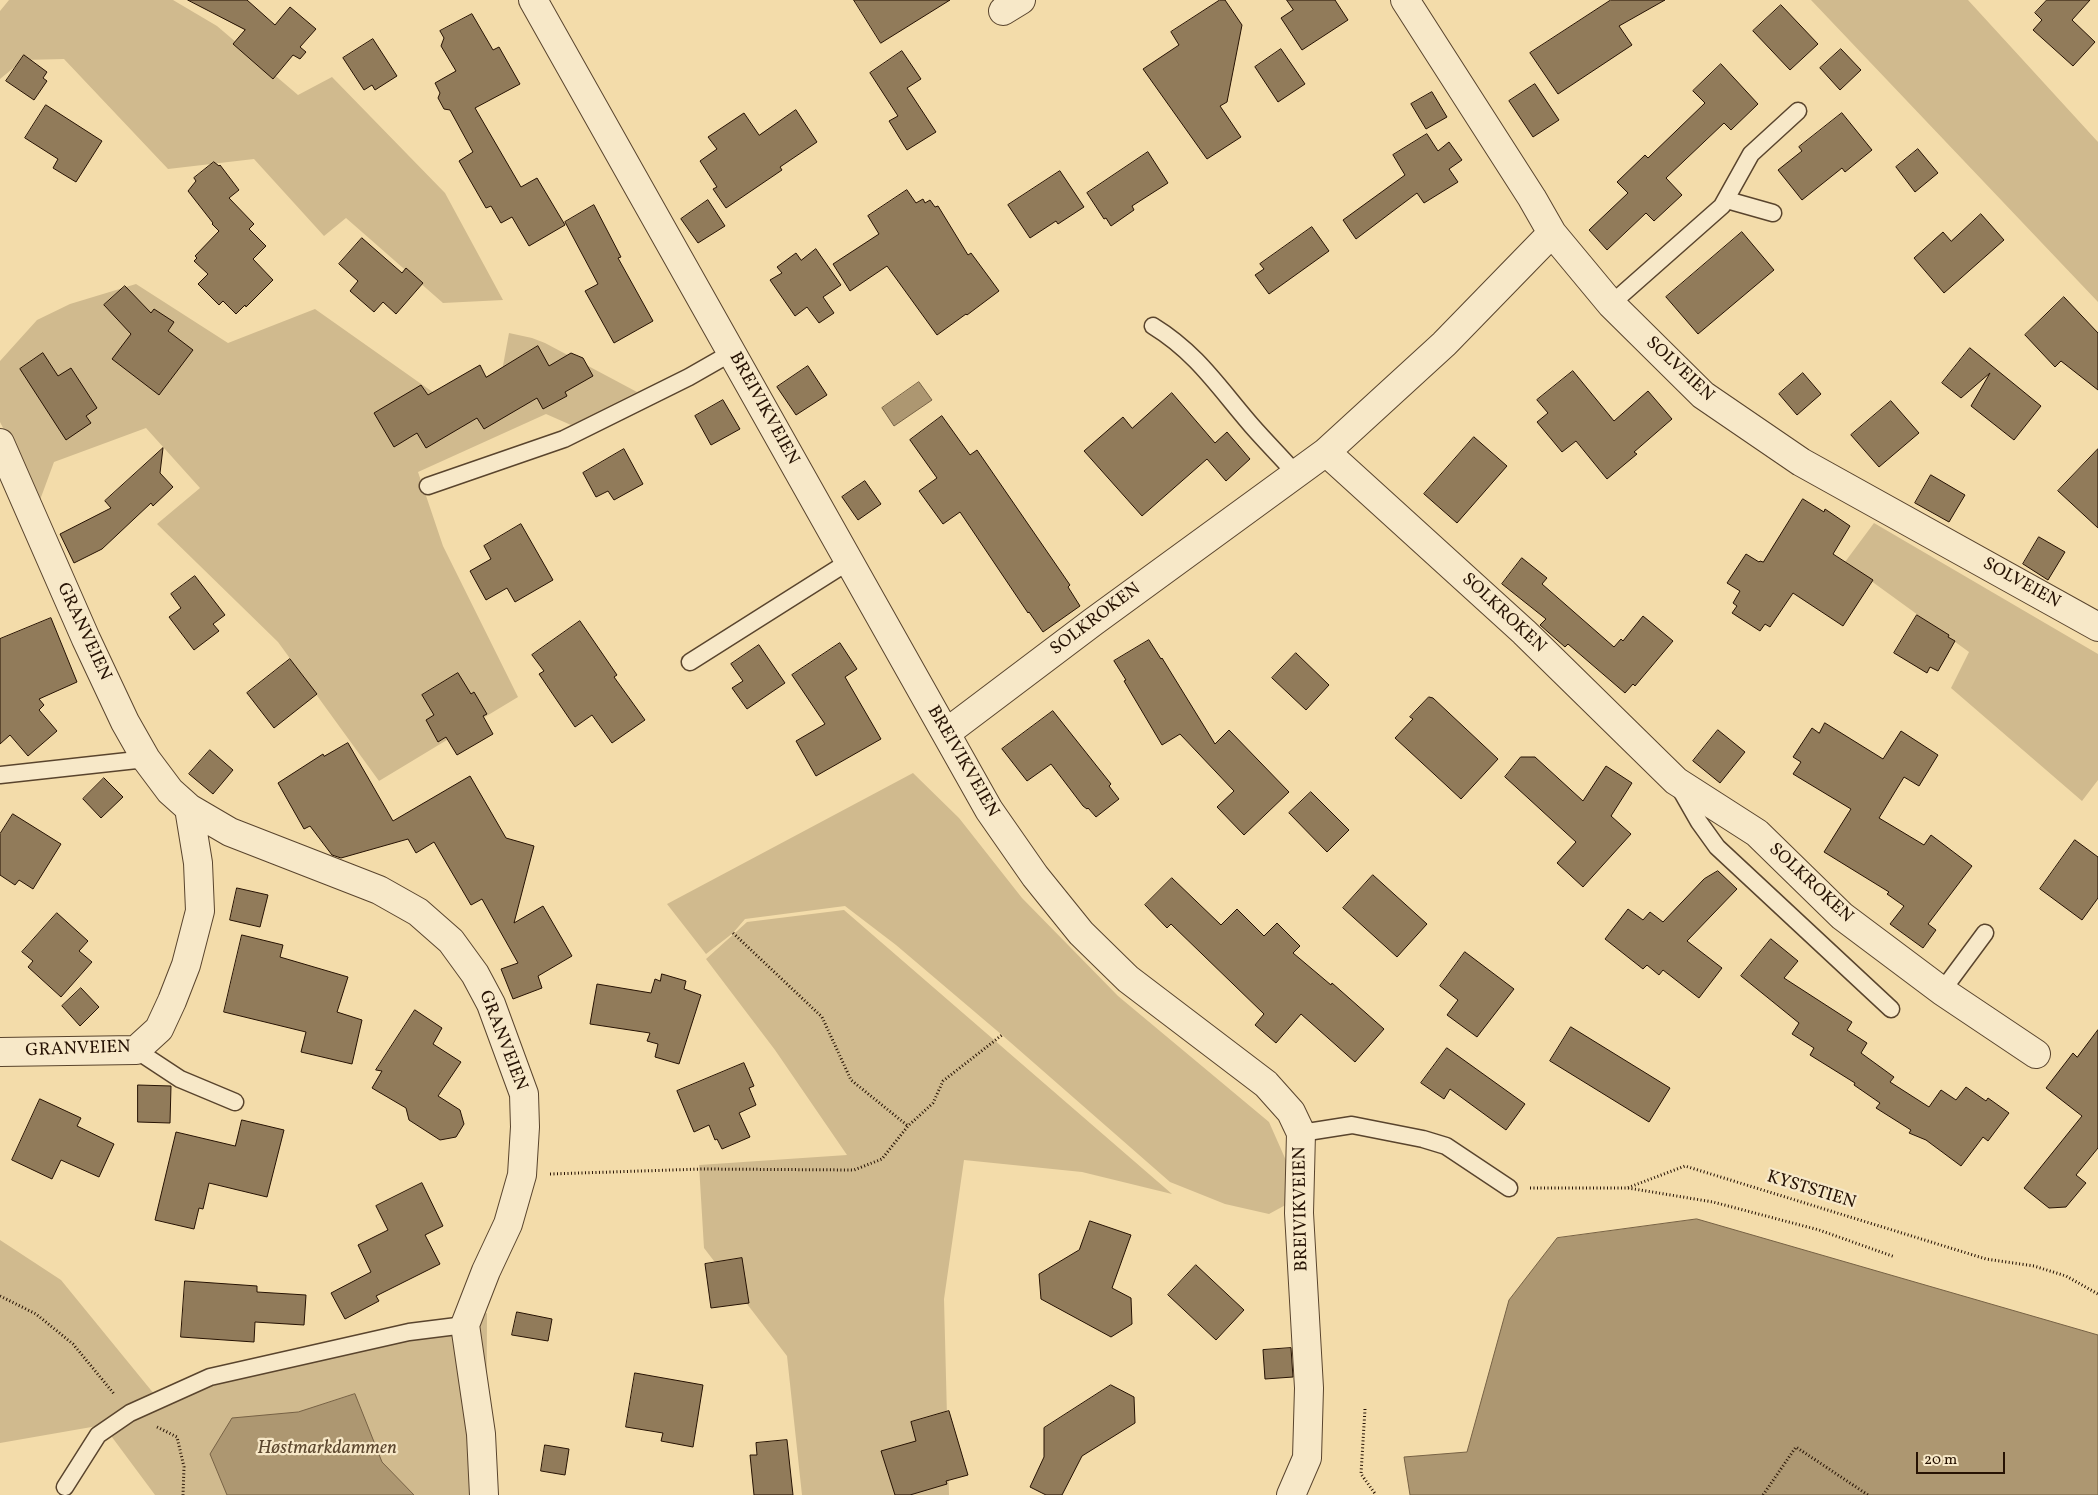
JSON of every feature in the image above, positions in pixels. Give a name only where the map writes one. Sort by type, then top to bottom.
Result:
[{"type":"street","name":"BREIVIKVEIEN","points":[[533,0],[988,810],[1035,876],[1081,933],[1128,979],[1266,1084],[1291,1112],[1301,1133],[1299,1213],[1309,1388],[1306,1458],[1291,1495]]},
{"type":"street","name":"SOLVEIEN","points":[[1405,0],[1532,198],[1552,233],[1611,304],[1703,395],[1801,462],[2098,627]]},
{"type":"street","name":"SOLKROKEN","points":[[946,733],[1093,622],[1326,452],[1444,344],[1552,233]]},
{"type":"street","name":"GRANVEIEN","points":[[0,443],[86,639],[125,722],[146,759],[170,791],[189,808],[230,832],[378,890],[418,912],[451,941],[475,974],[491,1004],[524,1094],[525,1126],[522,1175],[508,1224],[486,1271],[465,1325],[481,1434],[484,1495]]},
{"type":"street","name":"SOLKROKEN","points":[[1326,452],[1524,632],[1676,781],[1757,834],[1842,916],[1942,991],[2036,1054]]},
{"type":"street","name":"GRANVEIEN","points":[[0,1052],[136,1050],[158,1029],[172,1002],[186,965],[200,911],[198,863],[189,808]]},
{"type":"lane","points":[[1611,304],[1695,232],[1727,200],[1751,154],[1798,111]]},
{"type":"lane","points":[[1727,200],[1773,213]]},
{"type":"lane","points":[[1153,326],[1174,339],[1199,362],[1252,426],[1296,474]]},
{"type":"lane","points":[[428,486],[564,439],[689,377],[731,353]]},
{"type":"lane","points":[[690,662],[848,562]]},
{"type":"lane","points":[[0,775],[146,759]]},
{"type":"lane","name":"SOLKROKEN","points":[[1676,781],[1699,822],[1717,847],[1890,1009]]},
{"type":"lane","points":[[1942,991],[1985,933]]},
{"type":"lane","points":[[136,1050],[180,1079],[235,1102]]},
{"type":"lane","points":[[1301,1133],[1352,1125],[1423,1139],[1446,1146],[1510,1188]]},
{"type":"lane","points":[[65,1487],[98,1435],[130,1413],[210,1377],[409,1332],[465,1325]]},
{"type":"path","points":[[733,933],[822,1017],[851,1080],[908,1126]]},
{"type":"path","points":[[522,1175],[702,1169],[854,1170],[882,1159],[908,1126],[934,1103],[943,1082],[1002,1034]]},
{"type":"path","name":"KYSTSTIEN","points":[[1510,1188],[1628,1188],[1686,1166],[1986,1259],[2034,1266],[2066,1276],[2098,1294]]},
{"type":"path","points":[[1628,1188],[1713,1202],[1819,1230],[1895,1258]]},
{"type":"path","points":[[0,1296],[36,1314],[73,1344],[130,1413],[177,1437],[184,1467],[183,1495]]},
{"type":"path","points":[[1365,1409],[1361,1474],[1376,1495]]},
{"type":"path","points":[[1764,1495],[1796,1447],[1868,1495]]},
{"type":"shaded area","points":[[9,0],[173,0],[217,26],[298,95],[332,77],[445,193],[503,300],[443,303],[346,218],[324,236],[254,159],[168,169],[64,59],[23,60],[0,79],[0,11]]},
{"type":"shaded area","points":[[1811,0],[1968,0],[2098,142],[2098,302]]},
{"type":"shaded area","points":[[136,284],[228,343],[315,309],[434,393],[502,371],[509,333],[545,343],[637,392],[571,425],[546,414],[418,472],[443,546],[518,697],[379,781],[278,642],[157,524],[200,488],[146,428],[54,462],[40,500],[0,422],[0,361],[37,320],[70,304]]},
{"type":"shaded area","points":[[1874,523],[2098,654],[2098,780],[2082,801],[1951,688],[1969,652],[1845,562]]},
{"type":"shaded area","points":[[913,773],[959,818],[1022,898],[1118,996],[1269,1122],[1292,1174],[1291,1202],[1269,1214],[1225,1204],[1170,1182],[1002,1035],[896,945],[845,906],[745,919],[733,933],[706,954],[667,904]]},
{"type":"shaded area","points":[[844,910],[1172,1194],[1082,1172],[964,1160],[944,1299],[949,1495],[802,1495],[787,1356],[704,1248],[699,1165],[847,1155],[775,1050],[706,959],[747,922]]},
{"type":"shaded area","points":[[0,1240],[61,1280],[159,1400],[487,1313],[486,1495],[155,1495],[103,1425],[0,1443]]},
{"type":"water","points":[[919,382],[932,400],[894,426],[882,408]]},
{"type":"water","points":[[1697,1219],[2098,1335],[2098,1495],[1410,1495],[1404,1457],[1467,1452],[1509,1300],[1557,1238]]},
{"type":"water","name":"Høstmarkdammen","points":[[355,1394],[382,1462],[414,1495],[227,1495],[210,1454],[232,1418],[298,1412]]},
{"type":"building","points":[[188,0],[247,0],[275,25],[290,7],[316,29],[300,47],[306,52],[300,59],[293,55],[273,79],[233,44],[245,30]]},
{"type":"building","points":[[854,0],[950,0],[881,43]]},
{"type":"building","points":[[1220,0],[1225,0],[1242,25],[1227,102],[1220,106],[1241,137],[1207,159],[1143,69],[1179,45],[1171,32]]},
{"type":"building","points":[[1287,0],[1335,0],[1348,20],[1302,50],[1281,18],[1293,10]]},
{"type":"building","points":[[1611,0],[1665,0],[1619,26],[1632,45],[1558,94],[1530,53]]},
{"type":"building","points":[[2047,0],[2090,0],[2072,20],[2095,42],[2073,66],[2033,30],[2042,20],[2035,13]]},
{"type":"building","points":[[1781,5],[1818,44],[1790,70],[1753,31]]},
{"type":"building","points":[[472,14],[493,50],[499,47],[520,84],[475,108],[521,187],[537,178],[565,225],[529,246],[512,217],[501,223],[491,206],[486,208],[459,161],[473,152],[450,110],[444,109],[438,98],[440,93],[435,83],[456,71],[441,46],[444,38],[440,31]]},
{"type":"building","points":[[373,39],[397,76],[375,90],[372,85],[364,90],[343,58]]},
{"type":"building","points":[[1281,49],[1305,84],[1278,102],[1255,67]]},
{"type":"building","points":[[1841,49],[1861,70],[1840,90],[1820,68]]},
{"type":"building","points":[[902,51],[921,79],[907,88],[936,132],[907,150],[889,121],[898,116],[870,73]]},
{"type":"building","points":[[24,55],[47,72],[43,78],[47,81],[34,100],[6,81]]},
{"type":"building","points":[[1721,64],[1758,104],[1731,130],[1724,123],[1666,178],[1682,195],[1654,221],[1646,213],[1607,250],[1589,230],[1628,193],[1617,182],[1645,155],[1648,158],[1705,103],[1693,91]]},
{"type":"building","points":[[1535,84],[1559,120],[1533,137],[1509,101]]},
{"type":"building","points":[[1432,92],[1447,117],[1426,129],[1411,104]]},
{"type":"building","points":[[46,105],[102,141],[76,182],[53,168],[58,159],[25,138]]},
{"type":"building","points":[[796,110],[817,142],[780,167],[782,170],[726,208],[713,189],[717,187],[700,161],[717,149],[708,137],[744,113],[759,135]]},
{"type":"building","points":[[1842,113],[1872,150],[1845,172],[1842,168],[1802,200],[1778,170],[1802,151],[1799,147]]},
{"type":"building","points":[[1427,134],[1438,151],[1449,142],[1462,160],[1449,169],[1458,182],[1424,203],[1417,193],[1356,239],[1343,220],[1405,175],[1393,155]]},
{"type":"building","points":[[1918,149],[1938,173],[1915,192],[1896,167]]},
{"type":"building","points":[[1148,152],[1168,183],[1132,206],[1134,210],[1111,226],[1106,218],[1104,219],[1087,193]]},
{"type":"building","points":[[214,162],[220,165],[239,190],[229,198],[254,224],[249,229],[266,246],[253,259],[273,280],[246,307],[245,305],[236,314],[223,301],[219,305],[198,284],[208,274],[194,261],[197,258],[195,256],[219,231],[188,191],[196,181],[194,178]]},
{"type":"building","points":[[1060,171],[1084,207],[1058,224],[1056,221],[1030,238],[1008,205]]},
{"type":"building","points":[[907,190],[916,203],[923,199],[925,203],[930,200],[935,207],[938,206],[968,255],[971,253],[999,291],[937,335],[887,266],[850,291],[833,264],[879,234],[868,216]]},
{"type":"building","points":[[708,200],[725,226],[698,243],[681,219]]},
{"type":"building","points":[[594,205],[621,257],[618,258],[653,321],[614,343],[585,291],[598,284],[565,222]]},
{"type":"building","points":[[1981,214],[2004,240],[1944,293],[1914,258],[1943,232],[1951,241]]},
{"type":"building","points":[[1312,227],[1329,251],[1269,294],[1255,275],[1264,269],[1260,264]]},
{"type":"building","points":[[1742,232],[1774,270],[1698,334],[1666,297]]},
{"type":"building","points":[[362,238],[402,273],[406,268],[423,283],[396,314],[383,302],[374,312],[350,291],[358,281],[339,264]]},
{"type":"building","points":[[816,249],[841,285],[823,297],[834,313],[819,323],[807,307],[795,316],[770,280],[782,273],[777,267],[796,253],[801,260]]},
{"type":"building","points":[[125,286],[151,313],[154,309],[174,322],[168,331],[193,350],[159,395],[112,359],[131,334],[104,305]]},
{"type":"building","points":[[2064,297],[2098,333],[2098,390],[2061,361],[2055,367],[2025,335]]},
{"type":"building","points":[[538,346],[549,366],[571,353],[583,358],[593,376],[565,392],[567,396],[543,409],[537,398],[484,429],[477,418],[426,448],[417,433],[394,447],[374,413],[421,385],[428,395],[480,365],[486,377]]},
{"type":"building","points":[[1970,348],[2041,406],[2014,440],[1971,406],[1990,373],[1961,398],[1942,383]]},
{"type":"building","points":[[43,353],[58,376],[71,368],[97,408],[86,416],[91,423],[66,440],[20,369]]},
{"type":"building","points":[[808,366],[827,395],[796,415],[777,387]]},
{"type":"building","points":[[1573,371],[1614,421],[1648,391],[1672,419],[1634,452],[1637,454],[1607,479],[1576,441],[1562,452],[1537,422],[1548,413],[1537,400]]},
{"type":"building","points":[[1803,373],[1821,394],[1797,415],[1779,394]]},
{"type":"building","points":[[1172,393],[1215,443],[1227,432],[1250,459],[1226,481],[1207,459],[1142,516],[1084,451],[1123,417],[1132,428]]},
{"type":"building","points":[[723,400],[740,429],[711,445],[695,416]]},
{"type":"building","points":[[1891,401],[1919,433],[1879,467],[1851,435]]},
{"type":"building","points":[[942,416],[970,455],[977,450],[1070,585],[1068,587],[1080,606],[1043,632],[1028,613],[960,512],[943,524],[919,491],[937,478],[910,440]]},
{"type":"building","points":[[1474,437],[1507,466],[1457,523],[1424,494]]},
{"type":"building","points":[[163,448],[160,473],[173,487],[153,506],[151,503],[102,549],[74,563],[60,534],[111,508],[105,501]]},
{"type":"building","points":[[624,449],[643,484],[614,500],[608,491],[596,497],[583,473]]},
{"type":"building","points":[[2098,449],[2098,528],[2058,491]]},
{"type":"building","points":[[1931,475],[1965,495],[1949,522],[1915,503]]},
{"type":"building","points":[[865,481],[881,504],[858,520],[842,497]]},
{"type":"building","points":[[1803,499],[1824,512],[1825,509],[1850,526],[1833,554],[1873,580],[1843,626],[1793,593],[1770,627],[1765,624],[1760,631],[1732,613],[1737,606],[1733,603],[1740,591],[1727,583],[1746,554],[1759,562],[1763,562]]},
{"type":"building","points":[[521,524],[553,580],[515,602],[507,588],[486,600],[470,571],[491,559],[484,546]]},
{"type":"building","points":[[2039,537],[2065,552],[2048,580],[2023,564]]},
{"type":"building","points":[[1522,558],[1547,578],[1542,584],[1614,647],[1621,639],[1623,641],[1643,616],[1673,641],[1635,686],[1633,684],[1625,693],[1568,644],[1565,647],[1540,625],[1546,619],[1502,584]]},
{"type":"building","points":[[195,576],[225,615],[213,624],[219,631],[194,650],[169,617],[181,608],[171,594]]},
{"type":"building","points":[[1917,615],[1949,635],[1948,637],[1955,641],[1938,671],[1930,667],[1927,673],[1894,653]]},
{"type":"building","points":[[51,618],[77,682],[39,699],[44,705],[39,710],[57,731],[28,756],[10,735],[0,744],[0,639]]},
{"type":"building","points":[[580,621],[617,675],[614,677],[645,720],[612,743],[592,715],[575,727],[539,674],[544,671],[532,655]]},
{"type":"building","points":[[1149,640],[1215,744],[1229,730],[1289,792],[1244,835],[1217,807],[1234,791],[1180,734],[1162,745],[1114,661]]},
{"type":"building","points":[[840,643],[857,669],[845,677],[881,739],[816,776],[796,741],[825,724],[792,675]]},
{"type":"building","points":[[759,645],[785,683],[747,709],[732,688],[743,681],[731,664]]},
{"type":"building","points":[[1296,653],[1329,685],[1306,710],[1272,678]]},
{"type":"building","points":[[290,659],[317,694],[274,728],[247,693]]},
{"type":"building","points":[[458,673],[471,694],[474,692],[487,714],[483,716],[493,734],[457,755],[446,737],[438,742],[426,720],[434,715],[422,695]]},
{"type":"building","points":[[1429,697],[1433,698],[1498,759],[1461,799],[1395,738],[1413,719],[1410,717]]},
{"type":"building","points":[[1053,711],[1111,784],[1109,786],[1119,799],[1096,817],[1088,808],[1083,806],[1051,764],[1027,781],[1002,749]]},
{"type":"building","points":[[1825,723],[1883,759],[1901,731],[1938,755],[1919,786],[1904,777],[1879,818],[1924,845],[1931,835],[1972,866],[1928,924],[1936,930],[1923,948],[1890,924],[1904,906],[1887,894],[1889,892],[1824,852],[1851,809],[1793,774],[1801,762],[1793,757],[1812,728],[1819,733]]},
{"type":"building","points":[[1718,730],[1745,752],[1720,783],[1693,761]]},
{"type":"building","points":[[348,743],[393,821],[470,776],[506,838],[534,846],[514,923],[543,906],[572,956],[538,976],[542,988],[513,999],[501,969],[518,963],[482,899],[471,905],[434,842],[416,853],[408,839],[341,858],[332,855],[310,826],[304,829],[278,783],[323,754],[324,756]]},
{"type":"building","points":[[210,750],[233,770],[213,794],[189,774]]},
{"type":"building","points":[[1521,757],[1535,757],[1583,801],[1606,766],[1632,783],[1611,816],[1631,834],[1583,887],[1557,863],[1576,842],[1505,777]]},
{"type":"building","points":[[104,778],[123,797],[101,818],[83,799]]},
{"type":"building","points":[[1311,792],[1349,830],[1327,852],[1289,813]]},
{"type":"building","points":[[13,814],[61,844],[33,889],[19,880],[15,885],[0,875],[0,834]]},
{"type":"building","points":[[2075,840],[2098,857],[2098,898],[2082,920],[2040,889]]},
{"type":"building","points":[[1718,871],[1737,889],[1687,941],[1722,968],[1699,998],[1663,970],[1659,975],[1647,965],[1643,969],[1605,939],[1628,909],[1643,920],[1650,912],[1663,922],[1704,879]]},
{"type":"building","points":[[1373,875],[1427,924],[1397,957],[1343,908]]},
{"type":"building","points":[[1172,878],[1221,925],[1237,909],[1264,936],[1277,923],[1300,946],[1293,953],[1331,985],[1332,983],[1384,1029],[1355,1062],[1301,1014],[1276,1043],[1255,1025],[1264,1014],[1171,924],[1167,928],[1145,905]]},
{"type":"building","points":[[237,888],[268,895],[260,927],[230,920]]},
{"type":"building","points":[[57,913],[88,941],[79,951],[92,962],[61,997],[28,967],[33,961],[22,952]]},
{"type":"building","points":[[242,935],[283,945],[280,957],[348,977],[337,1012],[362,1020],[352,1064],[301,1052],[306,1032],[224,1012]]},
{"type":"building","points":[[1771,939],[1798,961],[1784,978],[1852,1022],[1847,1030],[1867,1043],[1861,1053],[1894,1077],[1890,1082],[1929,1107],[1941,1090],[1956,1100],[1966,1087],[1986,1101],[1988,1098],[2009,1113],[1988,1141],[1983,1137],[1961,1166],[1926,1140],[1909,1133],[1911,1130],[1876,1108],[1880,1103],[1854,1085],[1855,1083],[1810,1055],[1814,1048],[1792,1034],[1799,1023],[1741,976]]},
{"type":"building","points":[[1465,952],[1514,989],[1477,1037],[1447,1015],[1458,1000],[1440,986]]},
{"type":"building","points":[[662,974],[686,981],[684,989],[701,995],[679,1064],[655,1057],[658,1044],[647,1041],[650,1033],[590,1024],[597,984],[651,993],[655,979],[660,981]]},
{"type":"building","points":[[81,988],[99,1007],[80,1026],[62,1006]]},
{"type":"building","points":[[415,1010],[442,1028],[433,1044],[461,1062],[438,1096],[460,1110],[464,1124],[456,1137],[440,1140],[409,1120],[406,1108],[372,1088],[382,1071],[376,1070]]},
{"type":"building","points":[[1571,1027],[1670,1088],[1649,1122],[1550,1061]]},
{"type":"building","points":[[2098,1030],[2098,1148],[2076,1175],[2086,1183],[2066,1207],[2049,1208],[2024,1188],[2082,1116],[2046,1088],[2073,1053],[2077,1057]]},
{"type":"building","points":[[1447,1048],[1525,1104],[1506,1130],[1450,1089],[1444,1099],[1421,1083]]},
{"type":"building","points":[[744,1063],[754,1086],[749,1088],[756,1105],[739,1113],[750,1137],[722,1149],[717,1139],[715,1140],[709,1125],[694,1132],[677,1091]]},
{"type":"building","points":[[138,1085],[171,1086],[170,1123],[138,1122]]},
{"type":"building","points":[[40,1099],[81,1118],[77,1126],[114,1144],[99,1177],[61,1160],[52,1179],[12,1160]]},
{"type":"building","points":[[242,1120],[284,1130],[267,1197],[209,1183],[203,1209],[199,1208],[194,1229],[155,1220],[176,1132],[235,1146]]},
{"type":"building","points":[[422,1183],[443,1226],[425,1235],[440,1264],[376,1296],[379,1301],[345,1319],[331,1293],[371,1272],[358,1245],[388,1230],[376,1206]]},
{"type":"building","points":[[1090,1221],[1131,1235],[1112,1288],[1131,1298],[1132,1324],[1111,1337],[1041,1299],[1039,1274],[1079,1250]]},
{"type":"building","points":[[742,1258],[749,1303],[711,1308],[705,1264]]},
{"type":"building","points":[[1196,1265],[1244,1310],[1216,1340],[1168,1295]]},
{"type":"building","points":[[185,1281],[257,1286],[257,1292],[306,1295],[304,1325],[255,1322],[254,1342],[181,1337]]},
{"type":"building","points":[[517,1312],[552,1319],[548,1341],[512,1335]]},
{"type":"building","points":[[1291,1348],[1293,1377],[1265,1379],[1263,1350]]},
{"type":"building","points":[[635,1373],[703,1385],[693,1447],[661,1441],[663,1433],[626,1427]]},
{"type":"building","points":[[1111,1385],[1134,1397],[1135,1423],[1082,1456],[1062,1495],[1046,1495],[1030,1487],[1044,1457],[1044,1428]]},
{"type":"building","points":[[949,1411],[968,1475],[946,1481],[947,1484],[910,1495],[895,1495],[881,1451],[916,1441],[911,1422]]},
{"type":"building","points":[[787,1440],[793,1495],[754,1495],[750,1455],[757,1455],[756,1443]]},
{"type":"building","points":[[545,1445],[569,1449],[565,1475],[541,1471]]}]
